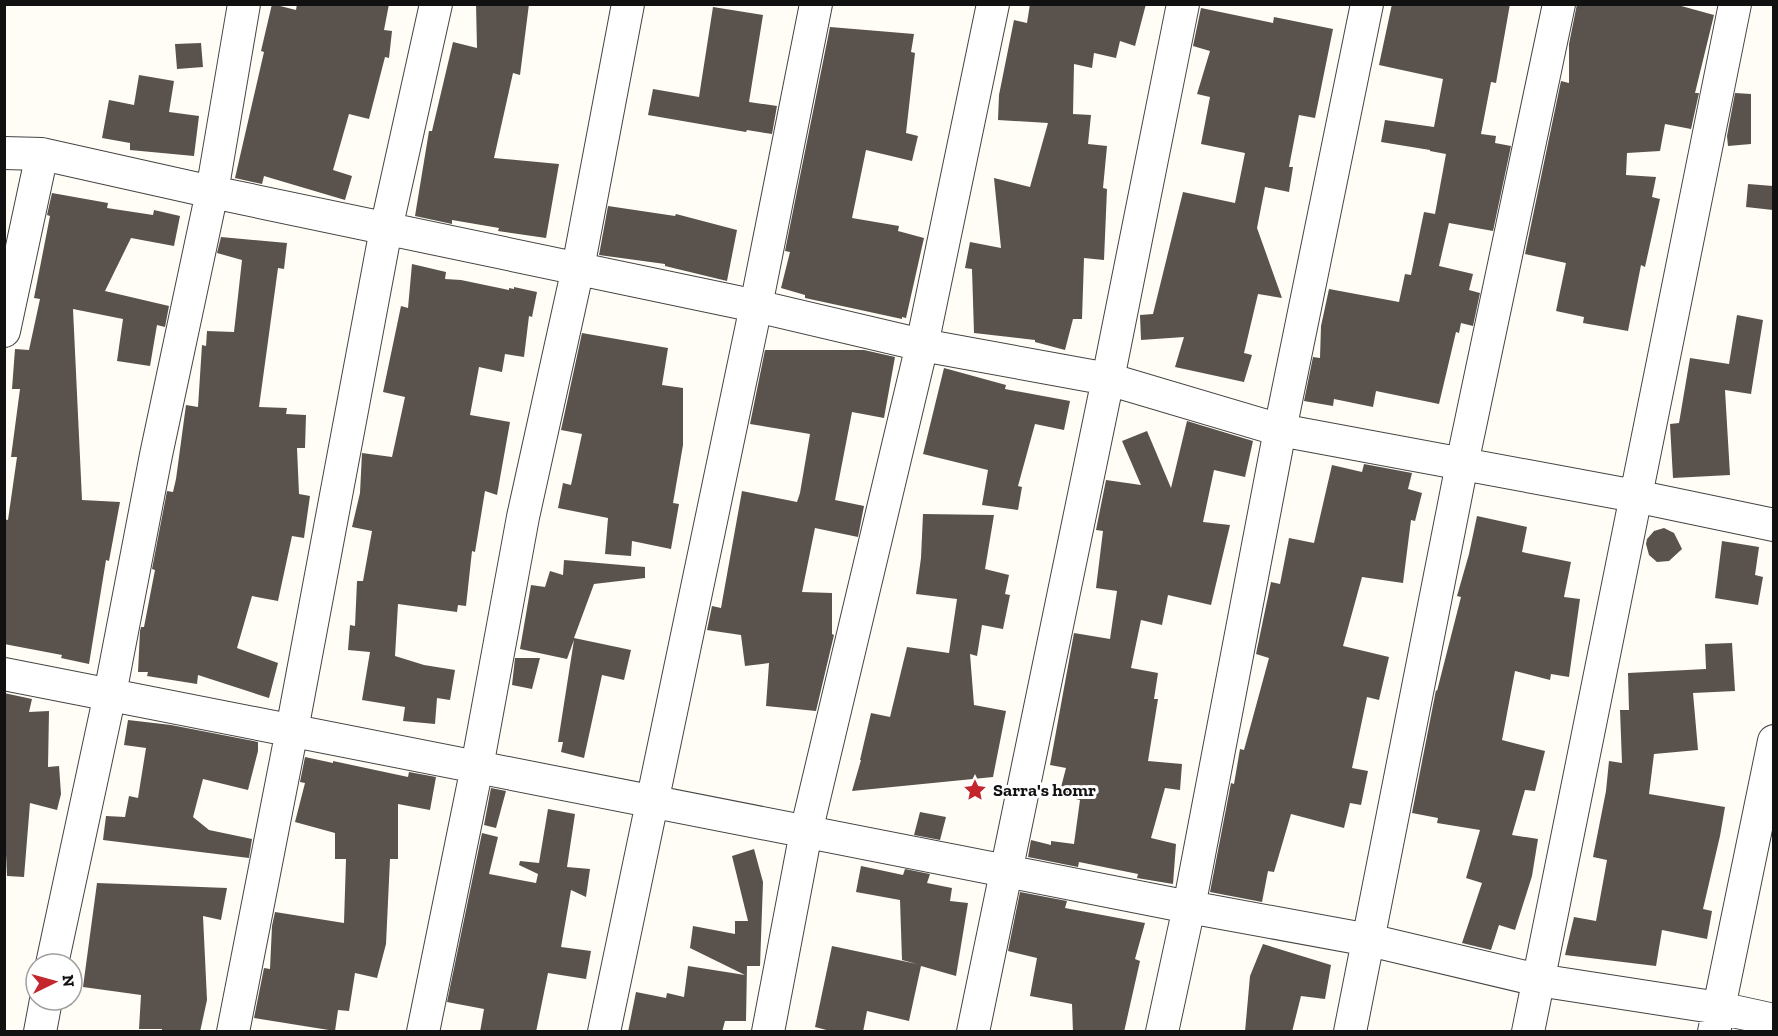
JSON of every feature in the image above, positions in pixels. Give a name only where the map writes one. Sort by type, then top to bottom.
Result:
[{"type":"street","points":[[55,952],[110,694],[156,455],[212,192],[244,4]]},
{"type":"street","points":[[233,1032],[386,229],[436,4]]},
{"type":"street","points":[[423,1032],[477,767],[523,517],[578,268],[628,4]]},
{"type":"street","points":[[604,1032],[756,306],[816,4]]},
{"type":"street","points":[[768,1032],[806,832],[922,345],[993,4]]},
{"type":"street","points":[[973,1032],[1183,4]]},
{"type":"street","points":[[1162,1032],[1189,907],[1280,430],[1367,4]]},
{"type":"street","points":[[1350,1032],[1462,464],[1559,4]]},
{"type":"street","points":[[1528,1032],[1735,4]]},
{"type":"street","points":[[4,153],[42,154],[756,306],[922,345],[1108,380],[1280,430],[1635,496],[1773,525]]},
{"type":"street","points":[[4,331],[42,154]]},
{"type":"street","points":[[4,674],[1189,907],[1368,940],[1716,1020],[1773,1020]]},
{"type":"street","points":[[1716,1020],[1773,741]]},
{"type":"street","points":[[40,1032],[44,1012]]},
{"type":"building","points":[[272,4],[296,10],[297,4],[389,4],[384,30],[392,31],[389,58],[385,57],[369,119],[349,114],[333,170],[352,176],[345,200],[264,176],[262,184],[235,178],[264,52],[261,51]]},
{"type":"building","points":[[476,4],[529,4],[520,75],[513,73],[494,158],[559,164],[546,238],[498,231],[499,228],[452,220],[452,224],[415,216],[429,131],[432,131],[453,42],[477,48]]},
{"type":"building","points":[[1030,4],[1146,4],[1135,46],[1120,41],[1116,58],[1094,53],[1092,68],[1074,64],[1073,114],[1091,115],[1088,144],[1107,146],[1103,188],[1107,189],[1104,260],[1084,258],[1082,319],[1073,319],[1065,350],[1035,342],[1035,340],[974,333],[972,269],[965,268],[970,242],[1001,248],[994,178],[1030,187],[1048,123],[998,120],[999,95],[1014,20],[1027,23]]},
{"type":"building","points":[[1392,4],[1510,4],[1496,83],[1491,82],[1481,134],[1496,136],[1495,143],[1511,146],[1493,231],[1449,223],[1439,266],[1473,274],[1469,290],[1480,293],[1473,326],[1461,323],[1459,333],[1456,332],[1439,404],[1376,391],[1373,407],[1334,399],[1333,406],[1304,401],[1313,357],[1320,358],[1321,326],[1329,289],[1399,302],[1405,274],[1411,275],[1424,212],[1435,214],[1446,154],[1381,142],[1385,120],[1434,127],[1443,79],[1379,65]]},
{"type":"building","points":[[1577,4],[1674,4],[1714,15],[1695,93],[1699,93],[1691,129],[1665,124],[1660,151],[1627,153],[1626,175],[1656,177],[1652,197],[1660,199],[1645,267],[1641,265],[1628,331],[1583,323],[1584,317],[1556,311],[1566,263],[1525,254],[1561,81],[1569,83],[1569,44]]},
{"type":"building","points":[[713,7],[763,15],[749,102],[777,106],[772,134],[747,130],[746,132],[648,115],[653,89],[699,97]]},
{"type":"building","points":[[1201,8],[1273,23],[1274,17],[1333,29],[1315,118],[1299,115],[1289,167],[1293,167],[1289,192],[1265,187],[1257,228],[1282,298],[1258,294],[1244,353],[1252,355],[1244,382],[1175,367],[1184,337],[1141,340],[1140,315],[1153,314],[1183,192],[1235,203],[1245,153],[1201,144],[1210,97],[1197,94],[1210,51],[1193,46]]},
{"type":"building","points":[[830,27],[914,34],[911,52],[915,53],[906,133],[918,136],[912,161],[866,150],[852,218],[899,226],[898,231],[924,238],[906,318],[805,298],[805,295],[781,288],[790,252],[785,251]]},
{"type":"building","points":[[201,43],[203,67],[177,69],[175,44]]},
{"type":"building","points":[[139,75],[174,81],[169,112],[199,116],[194,156],[130,150],[130,143],[102,138],[109,100],[134,105]]},
{"type":"building","points":[[1735,93],[1751,94],[1751,144],[1728,146],[1727,136]]},
{"type":"building","points":[[1748,184],[1773,186],[1773,210],[1746,207]]},
{"type":"building","points":[[52,193],[108,203],[107,208],[153,215],[154,210],[180,216],[174,246],[131,238],[105,291],[169,306],[165,327],[157,325],[150,366],[117,361],[123,319],[73,309],[82,500],[120,502],[109,561],[106,560],[89,664],[61,658],[62,655],[4,644],[4,519],[8,520],[17,457],[11,457],[20,389],[12,389],[15,349],[29,350],[40,299],[34,298],[50,216],[47,215]]},
{"type":"building","points":[[608,206],[675,216],[676,214],[737,230],[727,281],[665,266],[665,264],[599,255]]},
{"type":"building","points":[[221,237],[287,243],[284,269],[278,268],[259,407],[287,408],[286,414],[306,415],[305,448],[297,448],[299,494],[310,496],[304,538],[292,536],[278,601],[252,596],[237,648],[278,663],[269,698],[198,675],[197,684],[147,676],[148,672],[138,672],[140,631],[141,627],[144,627],[155,570],[152,569],[167,491],[173,492],[176,479],[186,405],[198,407],[202,345],[206,346],[207,331],[234,332],[242,260],[217,253]]},
{"type":"building","points":[[412,264],[446,272],[445,279],[509,290],[514,287],[537,292],[532,317],[529,316],[524,357],[505,354],[502,372],[479,367],[470,415],[510,422],[497,495],[485,491],[475,552],[472,551],[466,606],[458,605],[457,612],[398,604],[395,656],[424,665],[455,670],[450,700],[437,698],[435,724],[403,721],[405,707],[362,700],[370,652],[348,650],[350,625],[355,626],[357,581],[363,581],[372,531],[352,527],[360,493],[362,453],[392,457],[405,397],[383,392],[401,306],[408,308]]},
{"type":"building","points":[[1737,315],[1763,320],[1751,394],[1725,390],[1730,475],[1673,478],[1670,424],[1679,423],[1690,358],[1729,364]]},
{"type":"building","points":[[582,333],[668,348],[662,385],[683,388],[683,445],[673,503],[679,504],[671,549],[632,541],[631,556],[605,554],[608,518],[558,508],[563,483],[571,485],[582,434],[561,430]]},
{"type":"building","points":[[765,350],[864,350],[895,357],[884,418],[852,412],[835,500],[864,506],[858,537],[815,528],[802,592],[832,593],[832,634],[834,635],[816,711],[766,706],[769,663],[745,666],[741,635],[707,630],[712,606],[721,608],[742,491],[797,502],[800,493],[810,434],[750,424]]},
{"type":"building","points":[[944,368],[1006,385],[1005,389],[1070,401],[1064,430],[1035,424],[1018,486],[1022,487],[1018,510],[982,505],[988,470],[923,454]]},
{"type":"building","points":[[1187,421],[1253,441],[1245,477],[1214,470],[1203,522],[1230,525],[1211,605],[1168,595],[1162,625],[1141,620],[1131,668],[1158,673],[1154,699],[1158,699],[1148,761],[1182,764],[1180,790],[1165,788],[1151,838],[1176,844],[1173,884],[1137,878],[1138,874],[1079,862],[1078,867],[1028,857],[1031,840],[1051,845],[1051,841],[1074,844],[1080,800],[1059,795],[1066,768],[1050,765],[1074,633],[1110,639],[1117,591],[1096,588],[1103,531],[1096,530],[1106,480],[1141,485],[1122,441],[1147,431],[1171,488]]},
{"type":"building","points":[[1364,464],[1412,473],[1408,489],[1422,493],[1415,521],[1411,520],[1403,583],[1362,577],[1343,646],[1389,657],[1379,700],[1367,697],[1352,768],[1368,771],[1361,805],[1350,803],[1344,828],[1291,814],[1274,872],[1268,871],[1262,902],[1210,892],[1231,783],[1234,784],[1240,749],[1244,750],[1269,658],[1256,654],[1271,582],[1280,584],[1289,538],[1314,543],[1332,465],[1362,472]]},
{"type":"building","points":[[923,514],[994,515],[985,569],[1009,575],[1005,594],[1010,595],[1003,629],[982,625],[977,656],[970,654],[974,705],[1006,711],[993,777],[852,791],[871,713],[890,717],[907,647],[949,653],[957,599],[916,594],[921,558]]},
{"type":"building","points":[[1477,516],[1527,527],[1522,552],[1571,562],[1564,597],[1580,599],[1569,677],[1551,674],[1550,680],[1515,671],[1502,740],[1545,751],[1535,791],[1525,790],[1512,835],[1538,839],[1532,876],[1515,930],[1499,925],[1491,950],[1462,943],[1482,883],[1466,878],[1480,830],[1437,823],[1438,818],[1412,813],[1436,690],[1461,597],[1457,596]]},
{"type":"building","points":[[1664,528],[1674,533],[1682,549],[1669,561],[1657,562],[1649,555],[1647,539],[1654,531]]},
{"type":"building","points":[[1722,541],[1759,547],[1755,575],[1763,577],[1758,605],[1715,598]]},
{"type":"building","points":[[564,560],[645,567],[645,578],[594,584],[574,638],[631,650],[624,680],[602,675],[584,758],[561,752],[563,742],[558,742],[574,640],[567,659],[520,649],[531,585],[545,587],[550,571],[563,575]]},
{"type":"building","points":[[1732,643],[1735,691],[1693,693],[1698,750],[1654,754],[1649,794],[1725,807],[1703,909],[1712,911],[1707,939],[1662,930],[1656,966],[1565,955],[1574,917],[1596,921],[1607,860],[1593,857],[1606,791],[1609,761],[1622,763],[1620,710],[1629,710],[1628,673],[1706,669],[1705,644]]},
{"type":"building","points":[[515,658],[540,658],[532,689],[512,685]]},
{"type":"building","points":[[4,693],[32,699],[29,712],[49,711],[48,767],[59,766],[61,794],[57,810],[30,803],[24,877],[7,876],[4,811]]},
{"type":"building","points":[[128,720],[171,725],[258,742],[258,751],[248,790],[203,779],[193,817],[209,830],[252,839],[249,858],[103,840],[106,816],[125,817],[129,796],[138,798],[146,748],[124,745]]},
{"type":"building","points":[[305,757],[408,777],[409,772],[436,777],[430,810],[398,804],[398,859],[390,859],[386,944],[377,978],[355,973],[349,1011],[338,1010],[335,1031],[254,1018],[264,968],[270,969],[275,912],[344,923],[346,859],[335,859],[335,833],[295,822],[305,783],[300,782]]},
{"type":"building","points":[[491,788],[506,791],[496,828],[484,825]]},
{"type":"building","points":[[548,809],[575,814],[567,867],[590,869],[586,897],[571,890],[561,947],[591,951],[586,979],[548,973],[536,1032],[480,1032],[484,1009],[447,1002],[482,833],[498,837],[489,874],[536,883],[538,874],[519,865],[520,861],[539,863]]},
{"type":"building","points":[[920,812],[946,817],[940,840],[914,835]]},
{"type":"building","points":[[754,849],[763,882],[760,966],[747,966],[746,1021],[725,1021],[722,1032],[628,1032],[636,992],[666,998],[667,993],[684,997],[688,966],[745,975],[690,948],[693,926],[735,934],[735,921],[748,921],[732,856]]},
{"type":"building","points":[[861,866],[903,875],[905,869],[930,874],[927,883],[952,888],[950,901],[968,903],[956,976],[921,966],[909,1021],[867,1011],[863,1032],[834,1032],[815,1027],[832,946],[917,964],[902,960],[900,900],[856,892]]},
{"type":"building","points":[[97,883],[227,888],[221,920],[203,916],[207,1000],[200,1032],[162,1032],[162,1029],[139,1029],[141,995],[84,987]]},
{"type":"building","points":[[1020,892],[1067,901],[1065,908],[1145,923],[1135,959],[1140,961],[1124,1032],[1073,1032],[1072,1004],[1030,996],[1037,958],[1008,951]]},
{"type":"building","points":[[1263,944],[1331,965],[1325,999],[1301,996],[1292,1032],[1245,1032],[1250,976]]},
{"type":"place","name":"Sarra's homr","points":[[975,790]]}]
